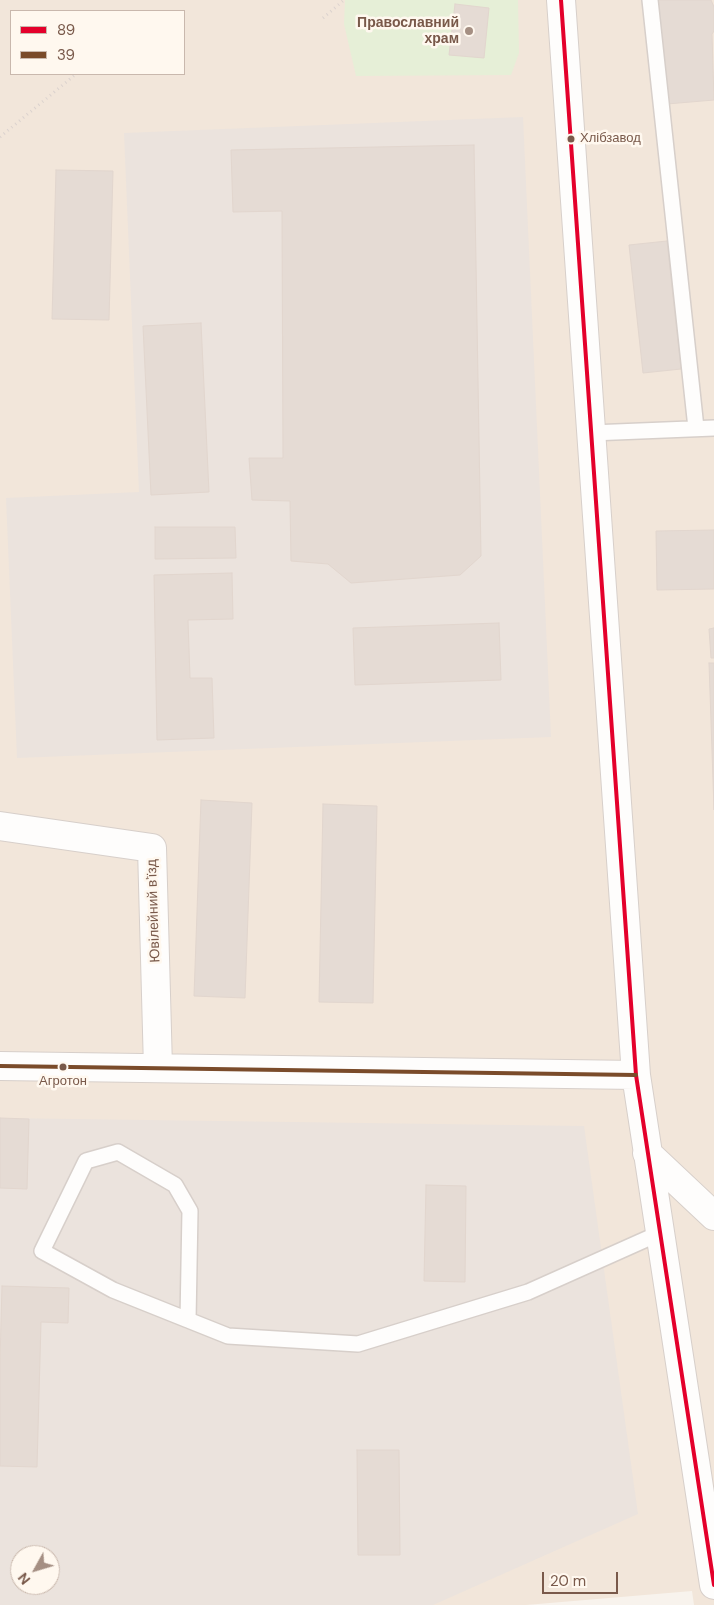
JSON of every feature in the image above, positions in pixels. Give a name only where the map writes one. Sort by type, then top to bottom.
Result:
[{"type":"street","points":[[560,0],[636,1074],[714,1584]]},
{"type":"street","name":"Ювілейний в'їзд","points":[[0,826],[152,848],[158,1068]]},
{"type":"street","points":[[0,1066],[636,1074]]},
{"type":"street","points":[[647,1153],[714,1216]]},
{"type":"lane","points":[[650,0],[696,428]]},
{"type":"lane","points":[[590,433],[714,428]]},
{"type":"lane","points":[[188,1320],[190,1211],[175,1185],[118,1152],[86,1161],[42,1251],[113,1290],[188,1320],[228,1336],[358,1344],[528,1292],[660,1233]]},
{"type":"path","points":[[323,18],[344,0]]},
{"type":"path","points":[[0,137],[75,75]]},
{"type":"shaded area","points":[[0,0],[714,0],[714,1605],[694,1605],[692,1591],[526,1605],[0,1605]]},
{"type":"shaded area","points":[[523,117],[551,737],[17,758],[6,498],[139,492],[124,133]]},
{"type":"shaded area","points":[[0,1118],[584,1126],[638,1514],[433,1605],[0,1605]]},
{"type":"green space","points":[[345,0],[518,0],[519,53],[511,75],[356,76],[344,24]]},
{"type":"building","points":[[659,0],[711,0],[714,7],[714,31],[712,34],[714,100],[667,104],[662,37],[655,23],[656,4]]},
{"type":"building","name":"Православний храм","points":[[455,4],[489,8],[484,58],[449,55]]},
{"type":"building","points":[[474,145],[481,556],[460,575],[351,583],[328,564],[291,561],[290,501],[252,500],[249,458],[283,458],[282,211],[233,212],[231,150]]},
{"type":"building","points":[[56,170],[113,171],[109,320],[52,319]]},
{"type":"building","points":[[667,241],[681,369],[643,373],[629,245]]},
{"type":"building","points":[[201,323],[209,492],[151,495],[143,326]]},
{"type":"building","points":[[155,527],[235,527],[236,558],[155,559]]},
{"type":"building","points":[[714,530],[714,589],[657,590],[656,531]]},
{"type":"building","points":[[232,573],[233,619],[188,620],[190,678],[212,678],[214,738],[157,740],[154,575]]},
{"type":"building","points":[[499,623],[501,680],[355,685],[353,628]]},
{"type":"building","points":[[714,628],[714,658],[711,658],[709,629]]},
{"type":"building","points":[[709,663],[714,663],[714,810]]},
{"type":"building","points":[[201,800],[252,803],[245,998],[194,996]]},
{"type":"building","points":[[323,804],[377,806],[373,1003],[319,1002]]},
{"type":"building","points":[[0,1118],[29,1119],[27,1189],[0,1188]]},
{"type":"building","points":[[426,1185],[466,1186],[465,1282],[424,1281]]},
{"type":"building","points":[[2,1286],[69,1288],[68,1323],[41,1322],[37,1467],[0,1466]]},
{"type":"building","points":[[357,1450],[399,1450],[400,1555],[358,1555]]},
{"type":"transit line","name":"89","points":[[561,0],[636,1075],[714,1585]]},
{"type":"transit line","name":"39","points":[[0,1066],[636,1075]]},
{"type":"place","name":"Православний храм","points":[[469,31]]},
{"type":"place","name":"Хлібзавод","points":[[571,139]]},
{"type":"place","name":"Агротон","points":[[63,1067]]}]
